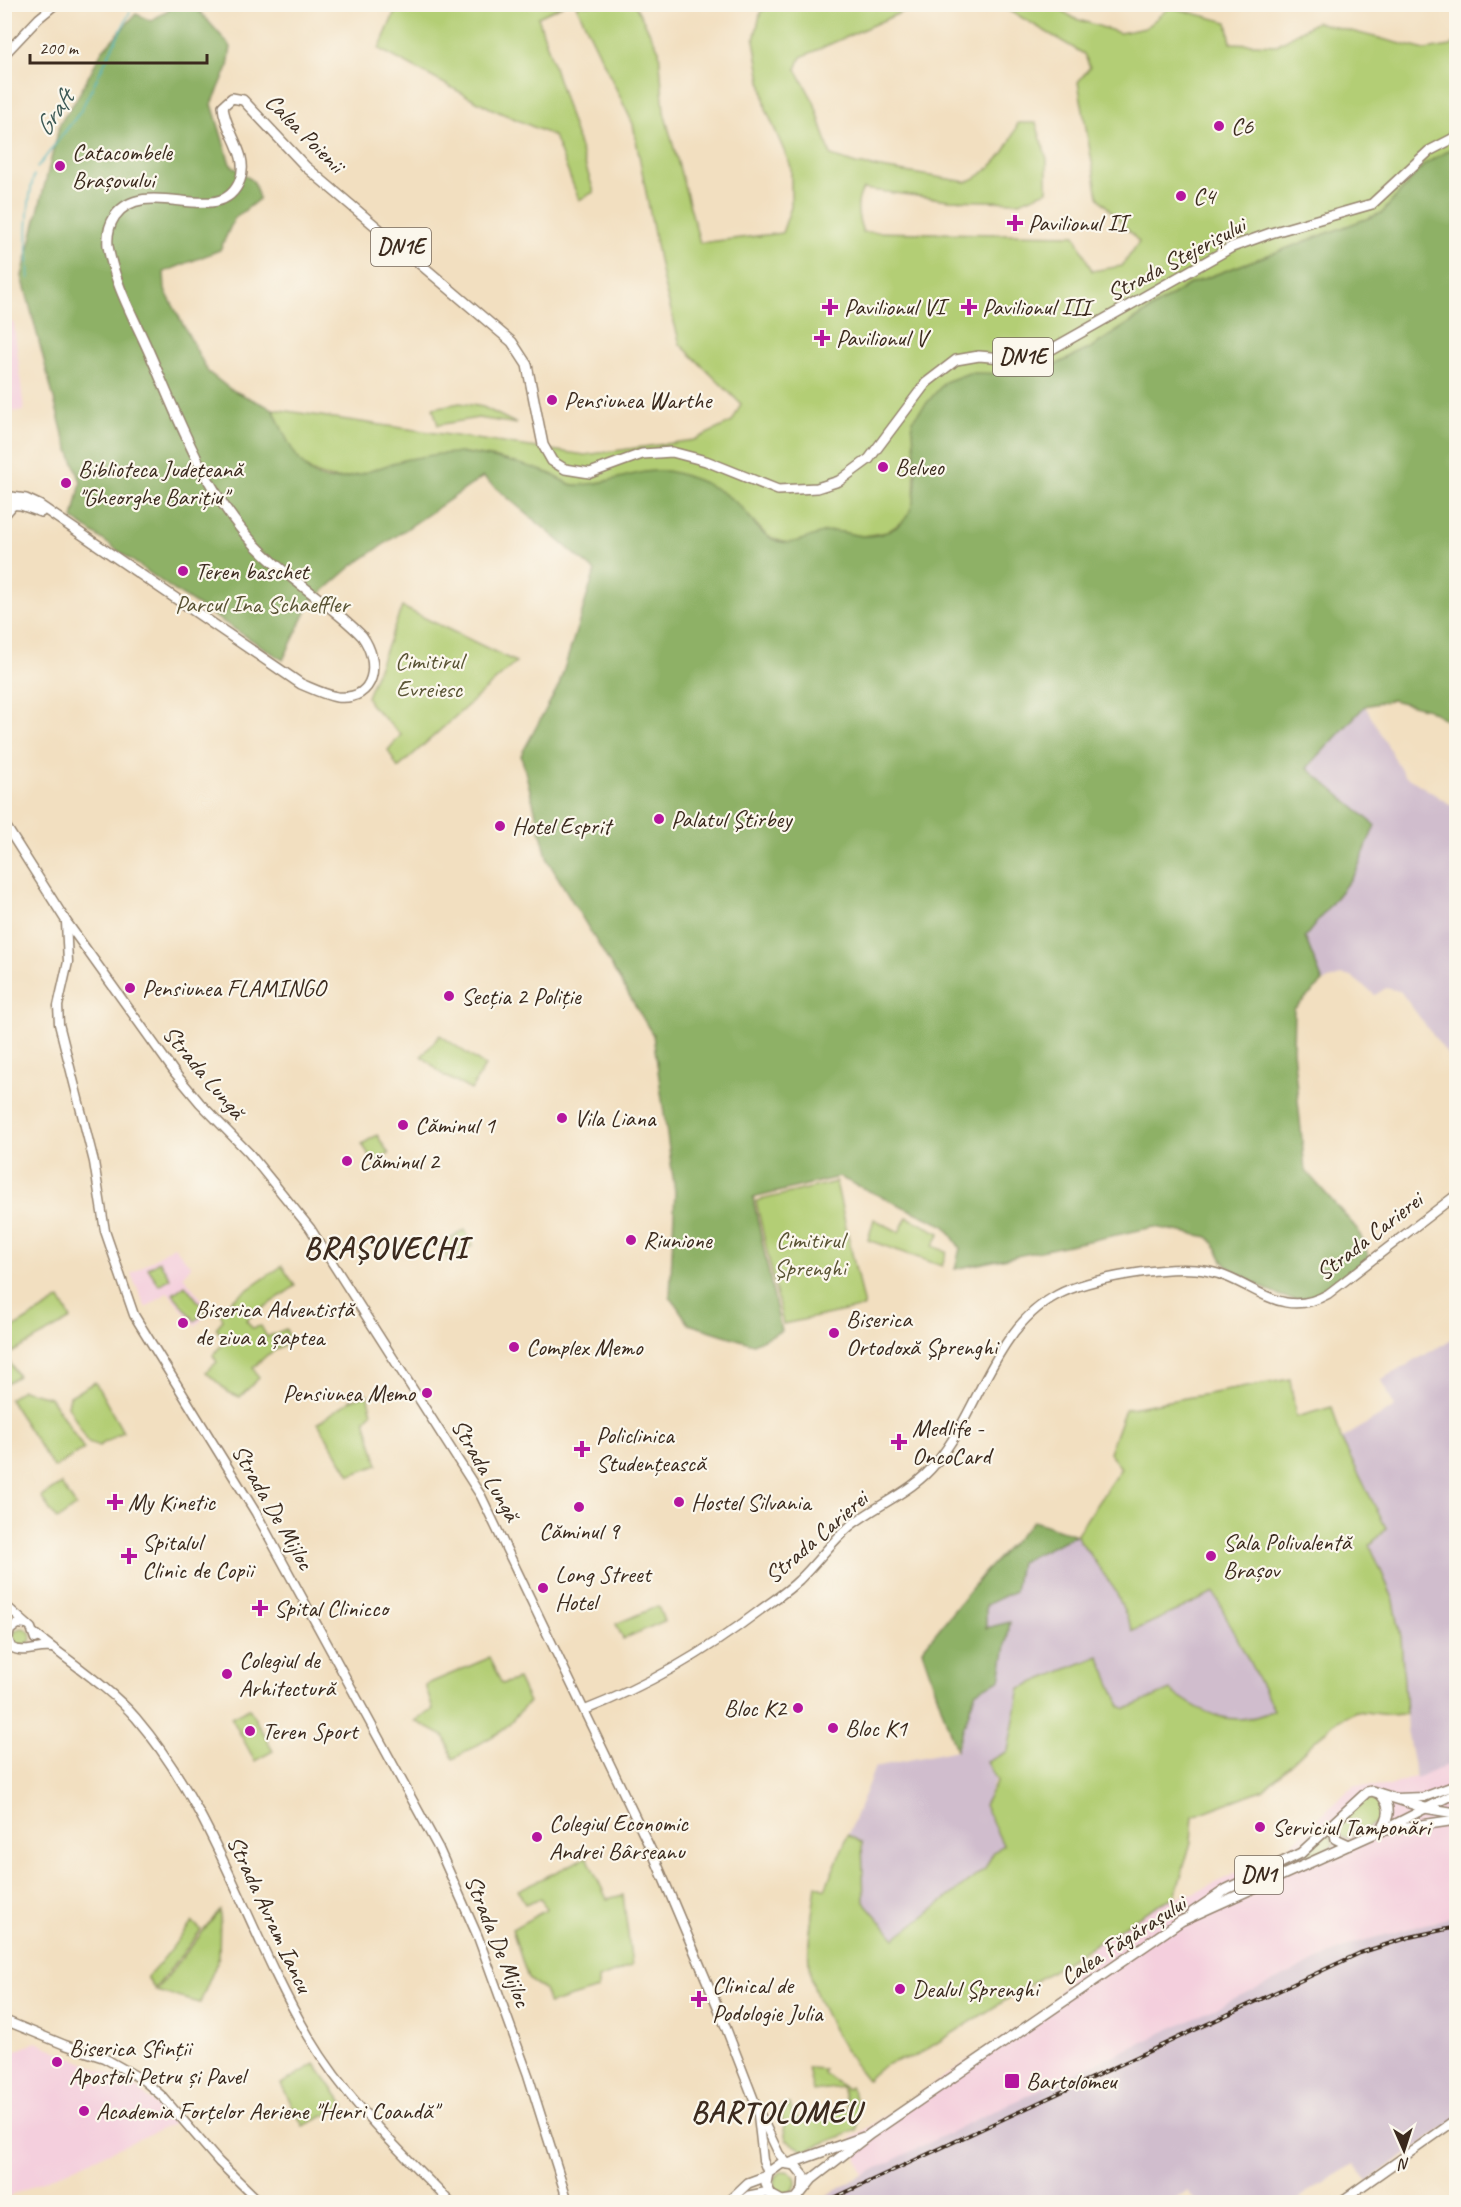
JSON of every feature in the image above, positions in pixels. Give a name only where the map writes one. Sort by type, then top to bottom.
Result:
[{"type":"main road","points":[[4,55],[39,18],[56,4]]},
{"type":"main road","name":"Calea Poienii","points":[[12,502],[32,501],[49,515],[301,684],[337,697],[357,693],[368,684],[375,662],[372,650],[354,627],[272,563],[228,513],[200,465],[134,318],[115,272],[108,244],[109,229],[116,215],[138,200],[153,198],[214,202],[225,198],[236,188],[243,168],[223,106],[232,98],[243,100],[306,167],[512,342],[527,365],[543,445],[558,466],[573,472],[590,473],[642,454],[672,452],[706,461],[771,488]]},
{"type":"main road","name":"Strada Stejerișului","points":[[771,488],[797,491],[817,489],[838,482],[860,468],[878,450],[932,376],[956,360],[979,356],[1015,359],[1052,349],[1232,247],[1271,232],[1372,204],[1429,151],[1456,137]]},
{"type":"main road","name":"DN1E","points":[[4,495],[12,502]]},
{"type":"main road","points":[[4,515],[12,502]]},
{"type":"main road","name":"Strada Lungă","points":[[4,823],[66,921],[191,1094],[249,1153],[310,1228],[481,1496],[653,1854],[757,2108],[779,2154],[789,2163]]},
{"type":"main road","name":"Strada Lungă","points":[[66,921],[69,951]]},
{"type":"main road","points":[[69,951],[87,951]]},
{"type":"main road","name":"Strada De Mijloc","points":[[69,951],[58,1006],[59,1024],[94,1162],[105,1231],[123,1288],[142,1330],[256,1513],[439,1849],[486,1957],[528,2075],[568,2202]]},
{"type":"main road","name":"Strada Carierei","points":[[585,1710],[639,1688],[722,1639],[800,1580],[853,1524],[920,1479],[942,1455],[1009,1340],[1030,1314],[1048,1300],[1078,1286],[1143,1273],[1183,1268],[1221,1274],[1273,1300],[1293,1304],[1311,1302],[1328,1294],[1456,1195]]},
{"type":"main road","points":[[5,1605],[34,1634],[33,1644],[28,1649]]},
{"type":"main road","points":[[5,1605],[13,1618],[12,1628],[8,1634],[10,1644],[19,1651],[51,1648]]},
{"type":"main road","points":[[12,1628],[20,1624],[27,1625]]},
{"type":"main road","name":"Strada Avram Iancu","points":[[34,1634],[115,1697],[155,1745],[187,1790],[216,1844],[279,1983],[314,2045],[331,2071],[371,2119],[450,2202]]},
{"type":"main road","points":[[1395,1799],[1424,1797],[1456,1785]]},
{"type":"main road","name":"DN1","points":[[1181,1921],[1227,1889],[1293,1859],[1333,1824],[1362,1794],[1372,1791],[1379,1793]]},
{"type":"main road","points":[[1379,1793],[1425,1808],[1456,1813]]},
{"type":"main road","points":[[1379,1793],[1387,1803],[1389,1813],[1380,1832]]},
{"type":"main road","points":[[1380,1832],[1456,1793]]},
{"type":"main road","name":"Calea Făgărașului","points":[[803,2190],[818,2174],[858,2146],[870,2134],[1181,1921],[1380,1832],[1456,1820]]},
{"type":"main road","points":[[1333,1824],[1336,1839],[1349,1845]]},
{"type":"main road","points":[[4,2020],[64,2045],[104,2058],[134,2073],[163,2097],[219,2162],[260,2202]]},
{"type":"main road","name":"Strada Lungă","points":[[757,2108],[763,2160],[767,2174]]},
{"type":"main road","points":[[1340,2202],[1456,2120]]},
{"type":"main road","name":"Calea Făgărașului","points":[[789,2163],[814,2157],[870,2134]]},
{"type":"main road","points":[[789,2163],[799,2168],[804,2176],[803,2190]]},
{"type":"main road","name":"DN1","points":[[728,2202],[748,2183],[767,2174],[774,2166],[789,2163]]},
{"type":"main road","points":[[741,2202],[754,2194],[770,2197],[767,2174]]},
{"type":"main road","name":"DN1","points":[[770,2197],[789,2202],[803,2190]]},
{"type":"shaded area","points":[[5,321],[14,323],[24,411],[5,412]]},
{"type":"shaded area","points":[[1365,706],[1404,775],[1456,808],[1456,1066],[1400,991],[1386,988],[1375,995],[1352,977],[1343,975],[1323,982],[1305,937],[1356,872],[1307,768]]},
{"type":"shaded area","points":[[174,1246],[191,1266],[183,1276],[211,1311],[195,1326],[168,1292],[146,1308],[131,1274]]},
{"type":"shaded area","points":[[1456,1337],[1456,1762],[1416,1778],[1407,1730],[1401,1637],[1394,1601],[1370,1544],[1341,1439],[1395,1407],[1381,1380]]},
{"type":"shaded area","points":[[1076,1535],[1115,1590],[1133,1631],[1214,1592],[1274,1710],[1258,1718],[1231,1720],[1197,1709],[1170,1690],[1126,1709],[1021,1688],[1008,1751],[984,1805],[1003,1845],[993,1853],[985,1869],[895,1938],[864,1902],[861,1843],[848,1835],[875,1767],[957,1750],[976,1690],[1000,1679],[1010,1623],[986,1629],[986,1605],[1015,1591],[1020,1562]]},
{"type":"shaded area","points":[[1456,1762],[1456,1916],[1355,1943],[863,2175],[851,2139],[1047,2008],[1091,1948],[1157,1905],[1175,1897],[1193,1894],[1287,1848],[1354,1785],[1387,1787]]},
{"type":"shaded area","points":[[1456,1916],[1456,2120],[1368,2181],[1354,2164],[1301,2196],[1298,2202],[1197,2202],[1188,2191],[1171,2202],[1068,2202],[1066,2199],[1061,2202],[815,2202],[863,2175],[979,2118],[1355,1943]]},
{"type":"shaded area","name":"Academia Forțelor Aeriene \"Henri Coandă\"","points":[[36,2042],[133,2084],[175,2123],[5,2198],[5,2056]]},
{"type":"green space","points":[[774,4],[910,5],[911,8],[801,57],[796,69],[814,102],[831,156],[856,164],[967,182],[985,172],[999,158],[1010,142],[1018,123],[1036,123],[1047,159],[1047,191],[1019,202],[949,200],[863,189],[858,210],[863,232],[1075,235],[1092,271],[1122,266],[1139,242],[1098,197],[1078,82],[1090,67],[1084,54],[1000,5],[1055,5],[1073,18],[1120,33],[1145,28],[1170,7],[1227,22],[1231,43],[1277,45],[1316,22],[1425,50],[1451,46],[1456,40],[1456,146],[1425,164],[1382,213],[1190,284],[1091,348],[1051,367],[1023,374],[999,375],[915,461],[914,507],[907,519],[887,532],[863,536],[832,531],[788,544],[767,536],[741,508],[622,479],[598,485],[570,485],[551,474],[497,458],[465,453],[343,478],[328,477],[305,467],[290,447],[273,409],[585,455],[694,440],[732,422],[741,404],[680,344],[663,281],[633,124],[576,5],[635,5],[659,50],[664,112],[700,243],[782,233],[791,207],[791,167],[766,109],[754,40],[761,11]]},
{"type":"green space","name":"Parcul Ina Schaeffler","points":[[176,5],[194,5],[231,47],[228,67],[212,104],[230,164],[254,182],[259,199],[234,219],[220,250],[164,272],[165,290],[208,372],[230,389],[273,409],[294,452],[313,474],[322,478],[346,478],[398,461],[456,453],[521,464],[574,485],[639,473],[664,471],[712,486],[736,502],[763,533],[775,541],[783,542],[799,541],[831,531],[863,536],[885,533],[900,524],[910,511],[915,495],[912,420],[945,382],[969,373],[1023,374],[1051,367],[1091,348],[1190,284],[1382,213],[1425,164],[1456,146],[1456,720],[1448,721],[1428,709],[1392,700],[1365,706],[1307,768],[1375,825],[1356,872],[1305,937],[1323,982],[1294,1009],[1293,1050],[1305,1170],[1358,1230],[1369,1257],[1314,1296],[1300,1299],[1287,1298],[1271,1292],[1227,1266],[1208,1237],[1154,1227],[955,1269],[960,1248],[945,1226],[839,1177],[753,1198],[781,1331],[753,1344],[689,1324],[670,1296],[675,1192],[653,1035],[548,861],[521,755],[559,685],[595,571],[483,477],[352,566],[311,602],[283,660],[178,593],[73,519],[81,482],[63,434],[22,276],[60,123],[76,100],[102,51],[136,14],[151,21]]},
{"type":"green space","points":[[398,5],[564,5],[538,17],[594,192],[579,200],[554,136],[490,108],[379,49]]},
{"type":"green space","points":[[460,403],[483,407],[517,424],[478,418],[438,425],[433,408]]},
{"type":"green space","name":"Cimitirul Evreiesc","points":[[402,607],[516,662],[398,768],[388,750],[401,735],[370,704],[367,697]]},
{"type":"green space","points":[[440,1035],[485,1066],[471,1090],[443,1075],[422,1056]]},
{"type":"green space","points":[[377,1135],[389,1154],[374,1163],[362,1144]]},
{"type":"green space","name":"Cimitirul Șprenghi","points":[[836,1182],[864,1307],[783,1324],[756,1201]]},
{"type":"green space","points":[[907,1217],[940,1233],[933,1246],[947,1252],[942,1266],[868,1240],[874,1219],[899,1232]]},
{"type":"green space","points":[[465,1230],[473,1245],[448,1260],[440,1245]]},
{"type":"green space","points":[[159,1261],[170,1278],[159,1285],[148,1268]]},
{"type":"green space","points":[[282,1266],[295,1286],[246,1320],[252,1328],[261,1326],[267,1337],[286,1329],[290,1341],[267,1355],[253,1368],[259,1378],[240,1397],[228,1392],[206,1372],[217,1362],[213,1355],[225,1341],[216,1328],[223,1320],[219,1309]]},
{"type":"green space","points":[[185,1285],[206,1311],[195,1321],[173,1294]]},
{"type":"green space","points":[[60,1299],[71,1319],[6,1356],[18,1376],[5,1384],[5,1333]]},
{"type":"green space","points":[[1290,1379],[1296,1417],[1332,1407],[1341,1439],[1386,1528],[1370,1545],[1394,1601],[1401,1637],[1406,1714],[1389,1715],[1356,1711],[1334,1723],[1264,1789],[1193,1816],[1191,1842],[1175,1897],[1157,1905],[913,2058],[887,2064],[867,2080],[849,2056],[831,2025],[816,1993],[809,1965],[816,1885],[825,1889],[848,1835],[862,1843],[864,1902],[895,1938],[985,1869],[993,1853],[1003,1845],[984,1805],[997,1781],[987,1762],[1008,1751],[1020,1688],[1099,1656],[1120,1706],[1126,1709],[1170,1690],[1195,1706],[1219,1717],[1246,1719],[1274,1710],[1214,1593],[1133,1631],[1115,1590],[1076,1535],[1121,1468],[1109,1453],[1125,1409]]},
{"type":"green space","points":[[95,1382],[123,1432],[99,1446],[88,1442],[68,1406],[70,1396]]},
{"type":"green space","points":[[22,1390],[50,1397],[84,1449],[54,1468],[9,1399]]},
{"type":"green space","points":[[367,1394],[372,1413],[365,1420],[378,1465],[350,1475],[318,1423],[351,1400]]},
{"type":"green space","points":[[61,1484],[76,1506],[57,1520],[41,1497]]},
{"type":"green space","points":[[1033,1521],[1076,1535],[1020,1562],[1015,1591],[986,1605],[986,1628],[1010,1622],[1000,1680],[976,1691],[956,1750],[922,1650],[984,1573]]},
{"type":"green space","points":[[658,1606],[664,1621],[623,1639],[616,1624]]},
{"type":"green space","points":[[22,1628],[28,1631],[31,1637],[28,1643],[22,1646],[16,1643],[13,1637],[16,1631]]},
{"type":"green space","points":[[489,1658],[502,1684],[518,1679],[529,1702],[502,1731],[453,1759],[445,1737],[415,1721],[433,1710],[425,1685]]},
{"type":"green space","name":"Teren Sport","points":[[249,1708],[273,1751],[255,1761],[231,1717]]},
{"type":"green space","points":[[1372,1796],[1383,1805],[1384,1820],[1348,1838],[1341,1837],[1337,1824],[1364,1797]]},
{"type":"green space","points":[[1328,1832],[1335,1845],[1307,1858],[1305,1855]]},
{"type":"green space","points":[[587,1857],[607,1899],[623,1895],[632,1966],[598,1979],[598,1989],[549,2004],[544,1989],[528,1979],[512,1929],[546,1910],[541,1898],[525,1904],[518,1890]]},
{"type":"green space","points":[[220,1910],[219,1957],[200,2003],[156,1991]]},
{"type":"green space","points":[[193,1922],[201,1930],[155,1989],[147,1977]]},
{"type":"green space","points":[[315,2064],[345,2106],[303,2126],[281,2084]]},
{"type":"green space","points":[[808,2068],[824,2069],[823,2073],[847,2089],[850,2087],[858,2113],[857,2130],[804,2151],[786,2140],[780,2106],[790,2104],[792,2113],[804,2123],[817,2120],[821,2115],[848,2109],[842,2087],[813,2091]]},
{"type":"green space","points":[[785,2171],[793,2174],[796,2182],[793,2190],[785,2193],[777,2190],[774,2182],[777,2174]]},
{"type":"waterway","name":"Graft","points":[[37,168],[80,112],[130,12]]},
{"type":"waterway","name":"Graft","points":[[29,279],[28,214],[34,175]]},
{"type":"railway","points":[[825,2202],[1360,1953],[1410,1937],[1456,1927]]},
{"type":"place","name":"C6","points":[[1219,126]]},
{"type":"place","name":"Catacombele Brașovului","points":[[60,166]]},
{"type":"place","name":"C4","points":[[1181,196]]},
{"type":"place","name":"Pavilionul II","points":[[1015,223]]},
{"type":"place","name":"Pavilionul VI","points":[[830,307]]},
{"type":"place","name":"Pavilionul III","points":[[969,307]]},
{"type":"place","name":"Pavilionul V","points":[[822,338]]},
{"type":"place","name":"Pensiunea Warthe","points":[[552,400]]},
{"type":"place","name":"Belveo","points":[[883,467]]},
{"type":"place","name":"Biblioteca Județeană \"Gheorghe Barițiu\"","points":[[66,483]]},
{"type":"place","name":"Teren baschet","points":[[183,571]]},
{"type":"place","name":"Palatul Știrbey","points":[[659,819]]},
{"type":"place","name":"Hotel Esprit","points":[[500,826]]},
{"type":"place","name":"Pensiunea FLAMINGO","points":[[130,988]]},
{"type":"place","name":"Secția 2 Poliție","points":[[449,996]]},
{"type":"place","name":"Vila Liana","points":[[562,1118]]},
{"type":"place","name":"Căminul 1","points":[[403,1125]]},
{"type":"place","name":"Căminul 2","points":[[347,1161]]},
{"type":"place","name":"Riunione","points":[[631,1240]]},
{"type":"place","name":"Biserica Adventistă de ziua a șaptea","points":[[183,1323]]},
{"type":"place","name":"Biserica Ortodoxă Șprenghi","points":[[834,1333]]},
{"type":"place","name":"Complex Memo","points":[[514,1347]]},
{"type":"place","name":"Pensiunea Memo","points":[[427,1393]]},
{"type":"place","name":"Medlife - OncoCard","points":[[899,1442]]},
{"type":"place","name":"Policlinica Studențească","points":[[582,1449]]},
{"type":"place","name":"My Kinetic","points":[[115,1502]]},
{"type":"place","name":"Hostel Silvania","points":[[679,1502]]},
{"type":"place","name":"Căminul 9","points":[[579,1507]]},
{"type":"place","name":"Spitalul Clinic de Copii","points":[[129,1556]]},
{"type":"place","name":"Sala Polivalentă Brașov","points":[[1211,1556]]},
{"type":"place","name":"Long Street Hotel","points":[[543,1588]]},
{"type":"place","name":"Spital Clinicco","points":[[260,1608]]},
{"type":"place","name":"Colegiul de Arhitectură","points":[[227,1674]]},
{"type":"place","name":"Bloc K2","points":[[798,1708]]},
{"type":"place","name":"Bloc K1","points":[[833,1728]]},
{"type":"place","name":"Teren Sport","points":[[250,1731]]},
{"type":"place","name":"Serviciul Tamponări","points":[[1260,1827]]},
{"type":"place","name":"Colegiul Economic Andrei Bârseanu","points":[[537,1837]]},
{"type":"place","name":"Dealul Șprenghi","points":[[900,1989]]},
{"type":"place","name":"Clinical de Podologie Julia","points":[[699,1999]]},
{"type":"place","name":"Biserica Sfinții Apostoli Petru și Pavel","points":[[57,2062]]},
{"type":"place","name":"Bartolomeu","points":[[1012,2081]]},
{"type":"place","name":"Academia Forțelor Aeriene \"Henri Coandă\"","points":[[84,2111]]},
{"type":"district","name":"BRAȘOVECHI","points":[[386,1248]]},
{"type":"district","name":"BARTOLOMEU","points":[[776,2112]]}]
